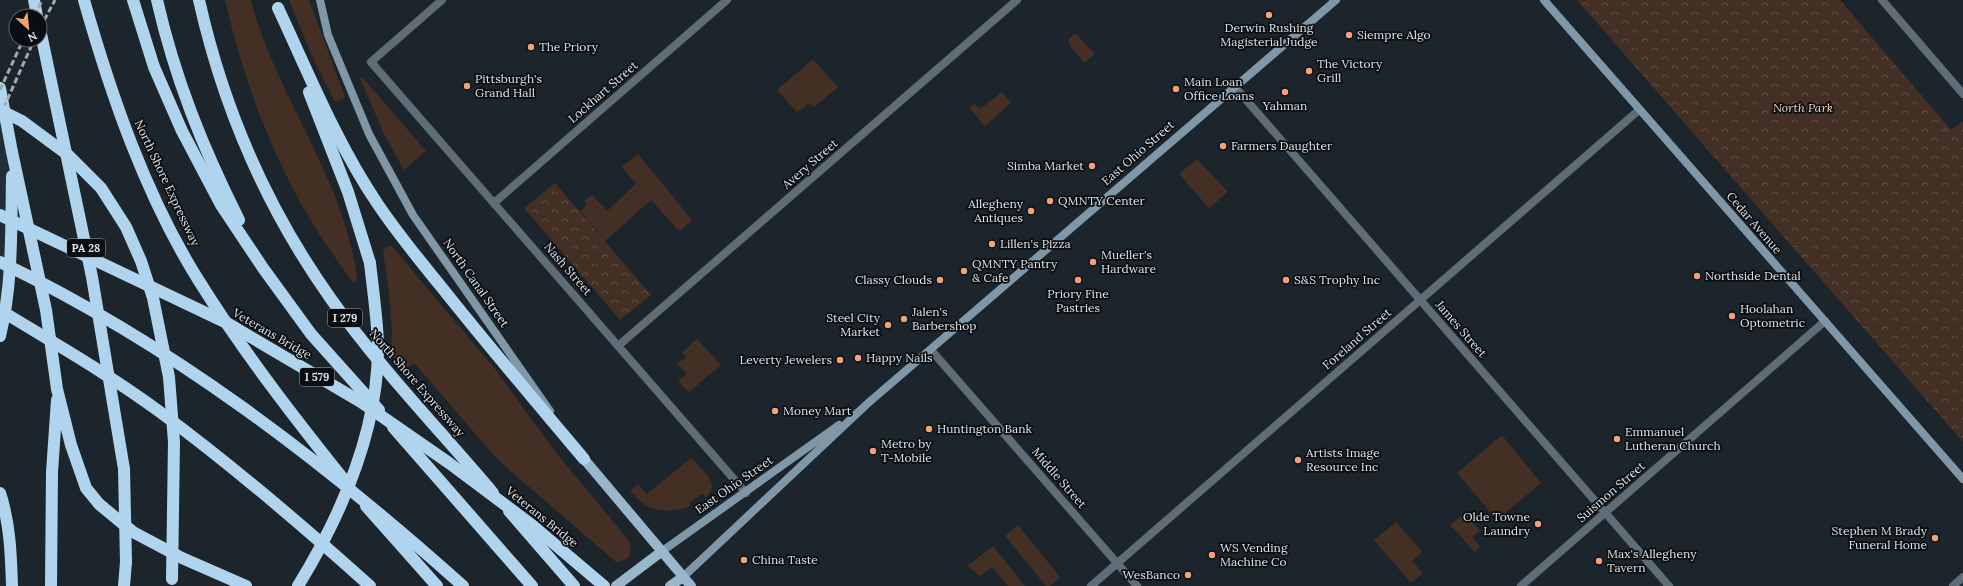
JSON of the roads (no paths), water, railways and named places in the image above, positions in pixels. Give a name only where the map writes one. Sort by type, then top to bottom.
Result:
[{"type":"highway","name":"North Shore Expressway","points":[[84,0],[105,73],[137,156],[170,229],[199,280],[255,365],[304,429],[376,519],[437,586]]},
{"type":"highway","points":[[133,0],[154,67],[182,131],[221,205],[263,268],[311,334],[532,586]]},
{"type":"highway","points":[[156,0],[184,97],[210,164],[263,268]]},
{"type":"highway","name":"North Shore Expressway","points":[[199,0],[224,92],[250,158],[277,212],[303,257],[330,298],[360,338],[574,586]]},
{"type":"highway","points":[[276,4],[321,100],[376,202],[405,242],[470,324],[584,459]]},
{"type":"highway","points":[[276,4],[348,192],[370,263],[376,310],[378,346],[374,393],[365,439],[343,501],[313,562],[298,586]]},
{"type":"highway","name":"PA 28","points":[[44,48],[105,345],[124,469],[126,562],[124,586]]},
{"type":"highway","points":[[0,88],[12,152],[46,310],[57,389],[71,445],[86,488],[99,504],[133,532],[182,558],[246,586]]},
{"type":"highway","points":[[0,110],[22,121],[68,155],[101,188],[126,227],[141,261],[153,298],[169,377],[174,442],[172,582]]},
{"type":"highway","points":[[0,336],[6,310],[11,259],[12,152]]},
{"type":"highway","name":"Veterans Bridge","points":[[0,216],[227,323],[361,402],[449,463],[532,525],[604,586]]},
{"type":"highway","points":[[0,262],[100,315],[194,372],[289,441],[395,526],[463,586]]},
{"type":"highway","points":[[0,310],[160,412],[301,525],[370,586]]},
{"type":"highway","points":[[52,586],[52,472],[57,389]]},
{"type":"highway","points":[[0,493],[11,554],[12,586]]},
{"type":"main road","name":"North Canal Street","points":[[584,459],[691,586]]},
{"type":"main road","name":"East Ohio Street","points":[[616,586],[661,552]]},
{"type":"main road","name":"East Ohio Street","points":[[670,586],[683,577]]},
{"type":"street","name":"North Canal Street","points":[[320,0],[328,35],[369,134],[412,215],[584,459]]},
{"type":"street","name":"Nash Street","points":[[442,0],[371,62],[746,493]]},
{"type":"street","name":"Lockhart Street","points":[[494,203],[727,0]]},
{"type":"street","name":"Avery Street","points":[[618,346],[1017,0]]},
{"type":"street","name":"East Ohio Street","points":[[683,577],[867,404],[1336,0]]},
{"type":"street","name":"Cedar Avenue","points":[[1544,0],[1963,479]]},
{"type":"street","points":[[1882,0],[1963,94]]},
{"type":"street","name":"James Street","points":[[1235,87],[1669,586]]},
{"type":"street","name":"Foreland Street","points":[[1091,586],[1639,110]]},
{"type":"street","name":"Suismon Street","points":[[1521,586],[1826,321]]},
{"type":"street","name":"Middle Street","points":[[931,350],[1137,586]]},
{"type":"street","name":"East Ohio Street","points":[[661,552],[746,493],[867,404]]},
{"type":"street","points":[[1953,586],[1963,577]]},
{"type":"railway","points":[[38,8],[42,0]]},
{"type":"railway","points":[[48,13],[55,0]]},
{"type":"railway","points":[[0,90],[19,48]]},
{"type":"railway","points":[[0,116],[30,48]]},
{"type":"place","name":"Derwin Rushing Magisterial Judge","points":[[1269,15]]},
{"type":"place","name":"Siempre Algo","points":[[1349,35]]},
{"type":"place","name":"The Priory","points":[[531,47]]},
{"type":"place","name":"The Victory Grill","points":[[1309,71]]},
{"type":"place","name":"Pittsburgh's Grand Hall","points":[[467,86]]},
{"type":"place","name":"Main Loan Office Loans","points":[[1176,89]]},
{"type":"place","name":"Yahman","points":[[1285,92]]},
{"type":"place","name":"Farmers Daughter","points":[[1223,146]]},
{"type":"place","name":"Simba Market","points":[[1092,166]]},
{"type":"place","name":"QMNTY Center","points":[[1050,201]]},
{"type":"place","name":"Allegheny Antiques","points":[[1031,211]]},
{"type":"place","name":"Lillen's Pizza","points":[[992,244]]},
{"type":"place","name":"Mueller's Hardware","points":[[1093,262]]},
{"type":"place","name":"QMNTY Pantry & Cafe","points":[[964,271]]},
{"type":"place","name":"Northside Dental","points":[[1697,276]]},
{"type":"place","name":"Classy Clouds","points":[[940,280]]},
{"type":"place","name":"Priory Fine Pastries","points":[[1078,280]]},
{"type":"place","name":"S&S Trophy Inc","points":[[1286,280]]},
{"type":"place","name":"Hoolahan Optometric","points":[[1732,316]]},
{"type":"place","name":"Jalen's Barbershop","points":[[904,319]]},
{"type":"place","name":"Steel City Market","points":[[888,325]]},
{"type":"place","name":"Happy Nails","points":[[858,358]]},
{"type":"place","name":"Leverty Jewelers","points":[[840,360]]},
{"type":"place","name":"Money Mart","points":[[775,411]]},
{"type":"place","name":"Huntington Bank","points":[[929,429]]},
{"type":"place","name":"Emmanuel Lutheran Church","points":[[1617,439]]},
{"type":"place","name":"Metro by T-Mobile","points":[[873,451]]},
{"type":"place","name":"Artists Image Resource Inc","points":[[1298,460]]},
{"type":"place","name":"Olde Towne Laundry","points":[[1538,524]]},
{"type":"place","name":"Stephen M Brady Funeral Home","points":[[1935,538]]},
{"type":"place","name":"WS Vending Machine Co","points":[[1212,555]]},
{"type":"place","name":"China Taste","points":[[744,560]]},
{"type":"place","name":"Max's Allegheny Tavern","points":[[1599,561]]},
{"type":"place","name":"WesBanco","points":[[1188,575]]},
{"type":"park label","name":"North Park","points":[[1803,108]]}]
